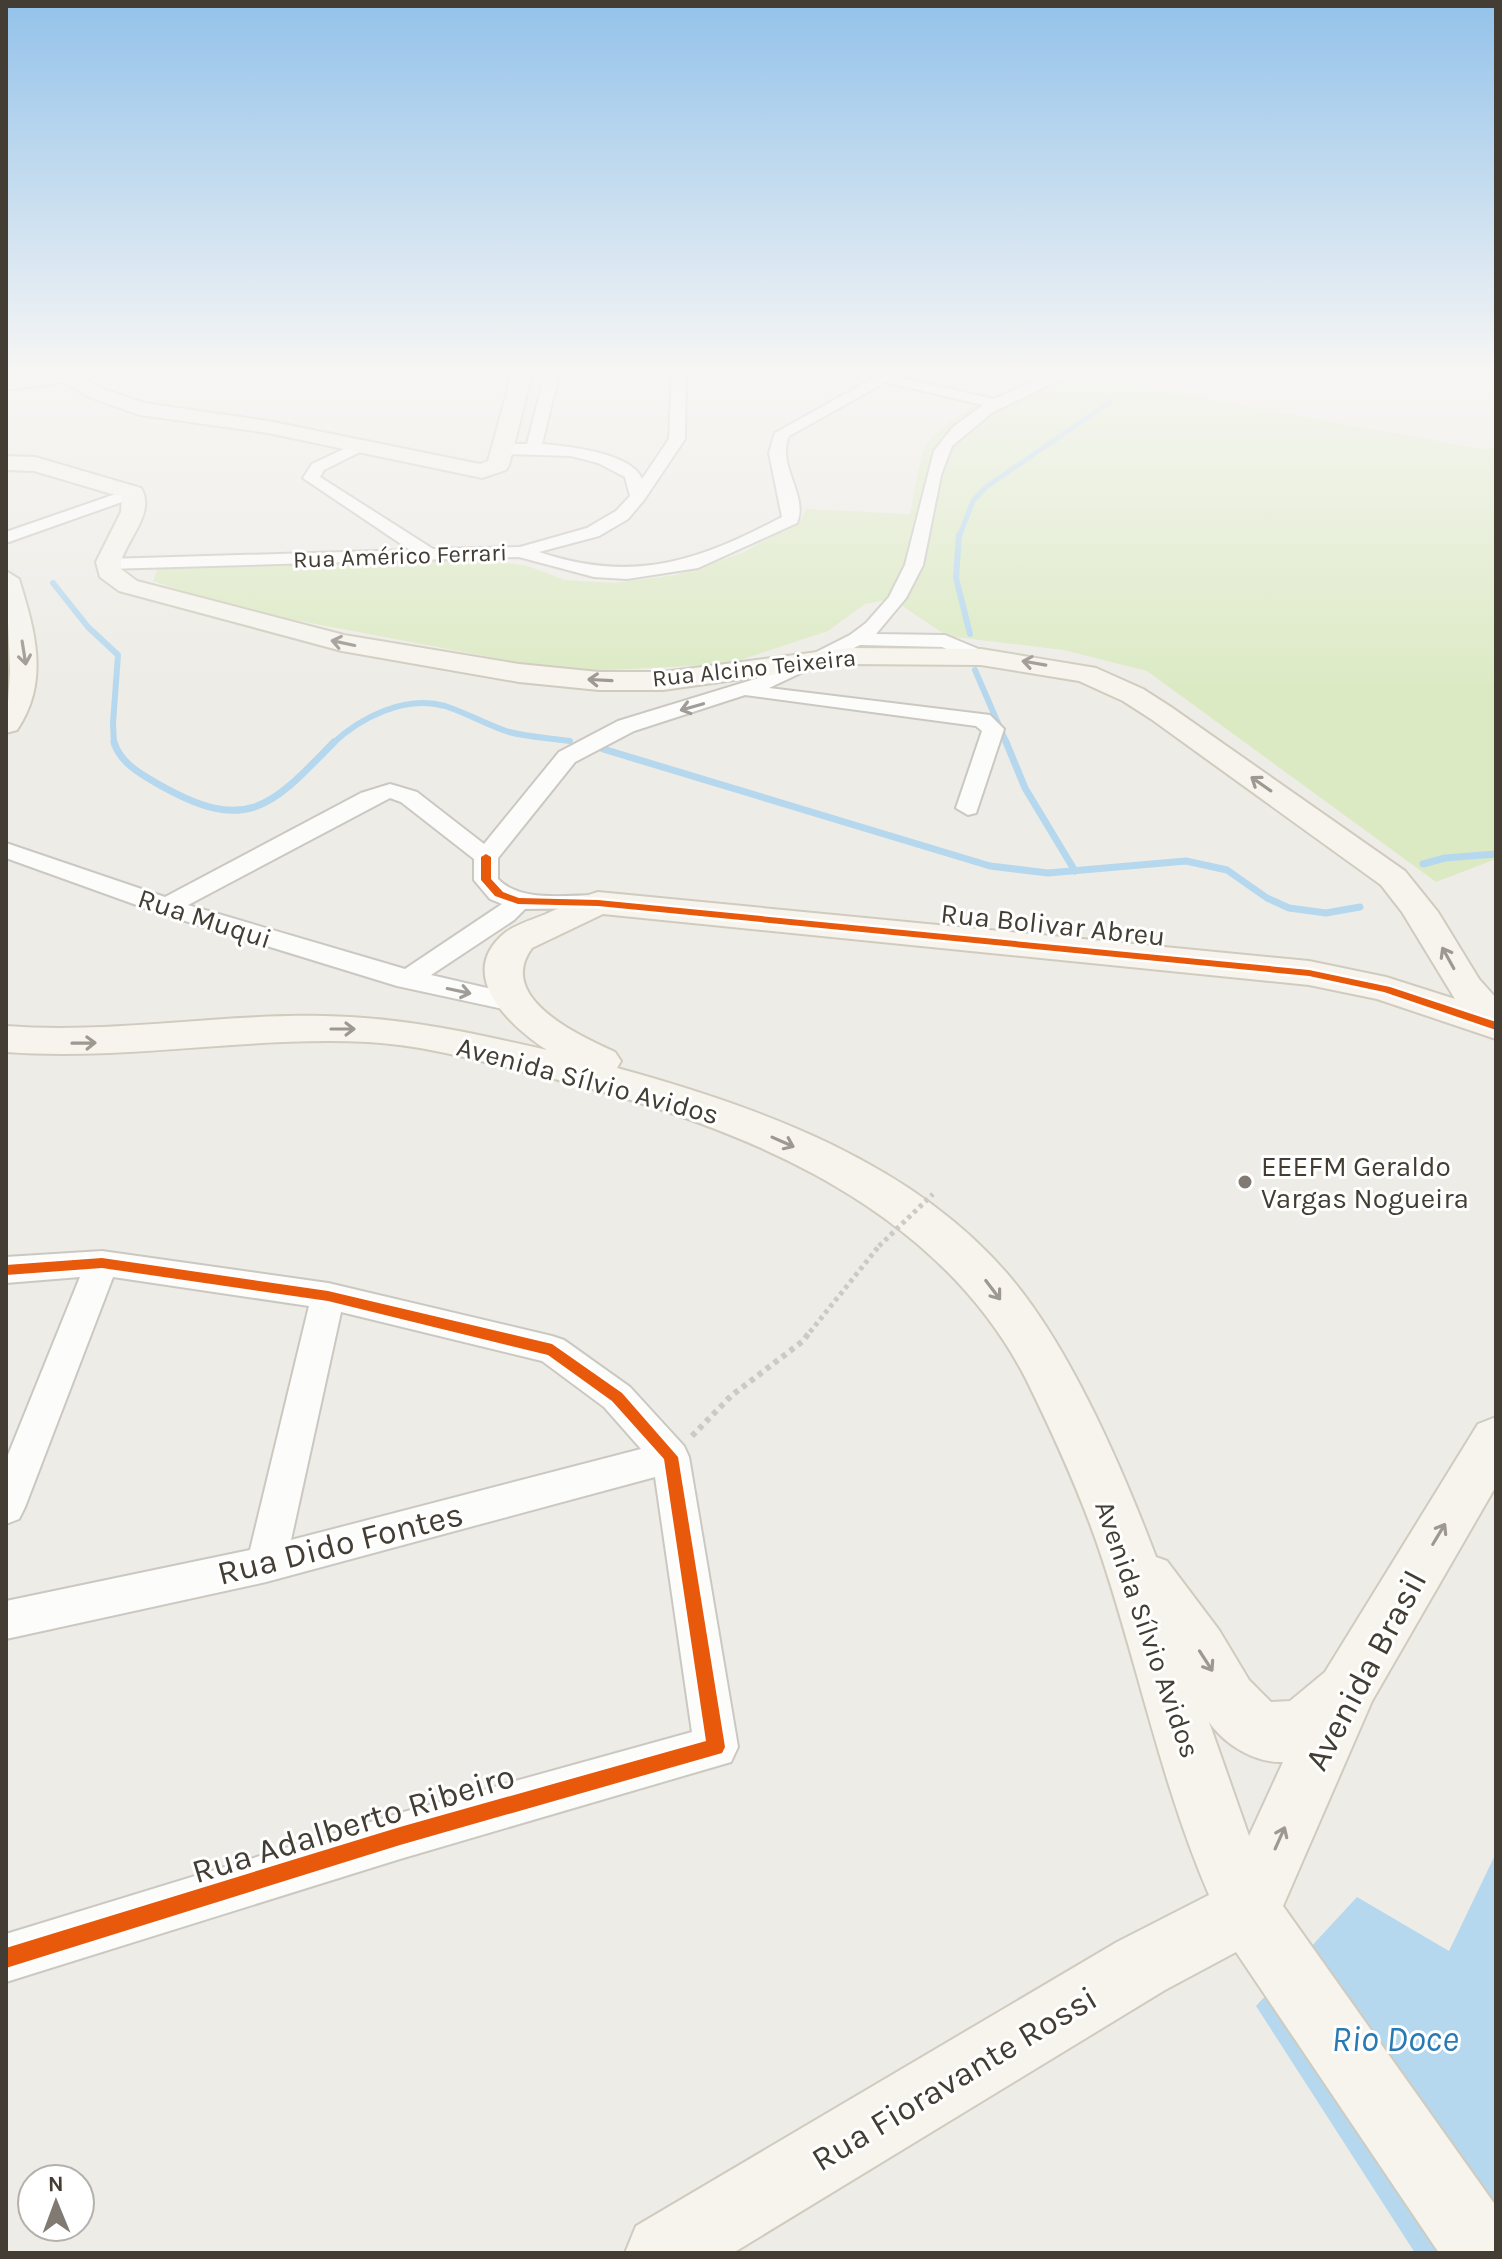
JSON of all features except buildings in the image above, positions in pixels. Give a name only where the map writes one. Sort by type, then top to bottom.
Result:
[{"type":"main road","points":[[74,475],[133,493],[133,509],[109,552],[107,564]]},
{"type":"main road","name":"Rua Alcino Teixeira","points":[[107,564],[116,579],[147,593],[342,643],[519,673],[599,681],[686,680],[816,659],[897,654],[981,657],[1086,674],[1133,695],[1161,713],[1393,878],[1424,913],[1471,996],[1496,1018]]},
{"type":"main road","points":[[6,579],[26,669],[23,688],[6,724]]},
{"type":"main road","name":"Rua Bolivar Abreu","points":[[514,919],[598,903],[1309,973],[1400,993],[1496,1026]]},
{"type":"main road","points":[[514,919],[505,971],[512,1002],[536,1025],[570,1047],[733,1120]]},
{"type":"main road","name":"Avenida Sílvio Avidos","points":[[6,1039],[73,1044],[305,1030],[386,1031],[562,1068],[645,1090],[733,1120],[813,1156],[879,1192],[954,1248],[985,1279],[1023,1329],[1058,1391],[1127,1552],[1207,1807],[1248,1910],[1484,2253]]},
{"type":"main road","name":"Avenida Brasil","points":[[1248,1910],[1351,1681],[1496,1439]]},
{"type":"main road","points":[[1127,1552],[1205,1658],[1236,1711],[1251,1725],[1268,1732],[1295,1731],[1324,1717],[1351,1681]]},
{"type":"main road","name":"Rua Fioravante Rossi","points":[[663,2253],[1141,1966],[1248,1910]]},
{"type":"street","points":[[313,475],[311,478],[430,555]]},
{"type":"street","points":[[633,475],[638,497]]},
{"type":"street","points":[[521,552],[593,532],[622,515],[653,475]]},
{"type":"street","name":"Rua Américo Ferrari","points":[[107,564],[521,552],[585,573],[637,576],[712,557],[791,519],[793,506],[783,475]]},
{"type":"street","points":[[406,980],[514,919],[486,880],[486,857],[567,757],[626,726],[747,691],[857,639],[883,620],[907,584],[923,543],[934,475]]},
{"type":"street","points":[[6,538],[133,493]]},
{"type":"street","points":[[907,584],[910,618],[924,632],[981,657]]},
{"type":"street","points":[[857,639],[945,641]]},
{"type":"street","points":[[747,691],[982,720],[993,729],[968,808]]},
{"type":"street","points":[[165,907],[369,798],[390,791],[409,797],[486,857]]},
{"type":"street","name":"Rua Muqui","points":[[6,850],[165,907],[406,980],[512,1002]]},
{"type":"street","points":[[6,1270],[102,1263],[328,1296],[552,1350],[617,1397],[671,1457]]},
{"type":"street","points":[[6,1507],[102,1263]]},
{"type":"street","points":[[266,1564],[328,1296]]},
{"type":"street","name":"Rua Dido Fontes","points":[[6,1620],[266,1564],[671,1457]]},
{"type":"street","name":"Rua Adalberto Ribeiro","points":[[6,1958],[400,1836],[716,1747],[671,1457]]},
{"type":"path","points":[[671,1457],[731,1396],[803,1341],[879,1246],[933,1194]]},
{"type":"green space","points":[[1496,475],[1496,859],[1436,882],[1147,671],[1064,650],[947,636],[892,599],[865,604],[828,631],[728,664],[569,672],[231,608],[153,581],[158,568],[470,557],[528,566],[565,580],[614,583],[676,575],[742,553],[801,520],[806,509],[910,514],[917,476]]},
{"type":"water","name":"Rio Doce","points":[[1496,1853],[1496,2253],[1415,2253],[1256,2006],[1357,1897],[1449,1951]]},
{"type":"waterway","points":[[959,537],[973,501],[1003,475]]},
{"type":"waterway","points":[[959,535],[956,578],[970,634]]},
{"type":"waterway","points":[[53,583],[88,627],[118,655],[114,744]]},
{"type":"waterway","points":[[975,670],[1007,744]]},
{"type":"waterway","points":[[332,744],[356,725],[384,711],[430,703],[509,732],[570,741]]},
{"type":"waterway","points":[[114,742],[126,762],[158,784],[189,800],[214,808],[236,810],[256,806],[274,797],[334,742]]},
{"type":"waterway","points":[[1006,742],[1025,788],[1075,871]]},
{"type":"waterway","points":[[603,749],[990,866],[1048,873],[1075,871]]},
{"type":"waterway","points":[[1423,864],[1445,858],[1496,854]]},
{"type":"waterway","points":[[1075,871],[1186,861],[1227,870],[1267,898],[1289,908],[1326,913],[1360,907]]},
{"type":"cycle path","points":[[486,857],[486,880],[499,894],[518,901],[598,903],[1309,973],[1386,989],[1496,1026]]},
{"type":"cycle path","points":[[6,1270],[102,1263],[328,1296],[552,1350],[617,1397],[671,1457],[716,1747],[400,1836],[6,1958]]},
{"type":"place","name":"EEEFM Geraldo Vargas Nogueira","points":[[1245,1182]]}]
